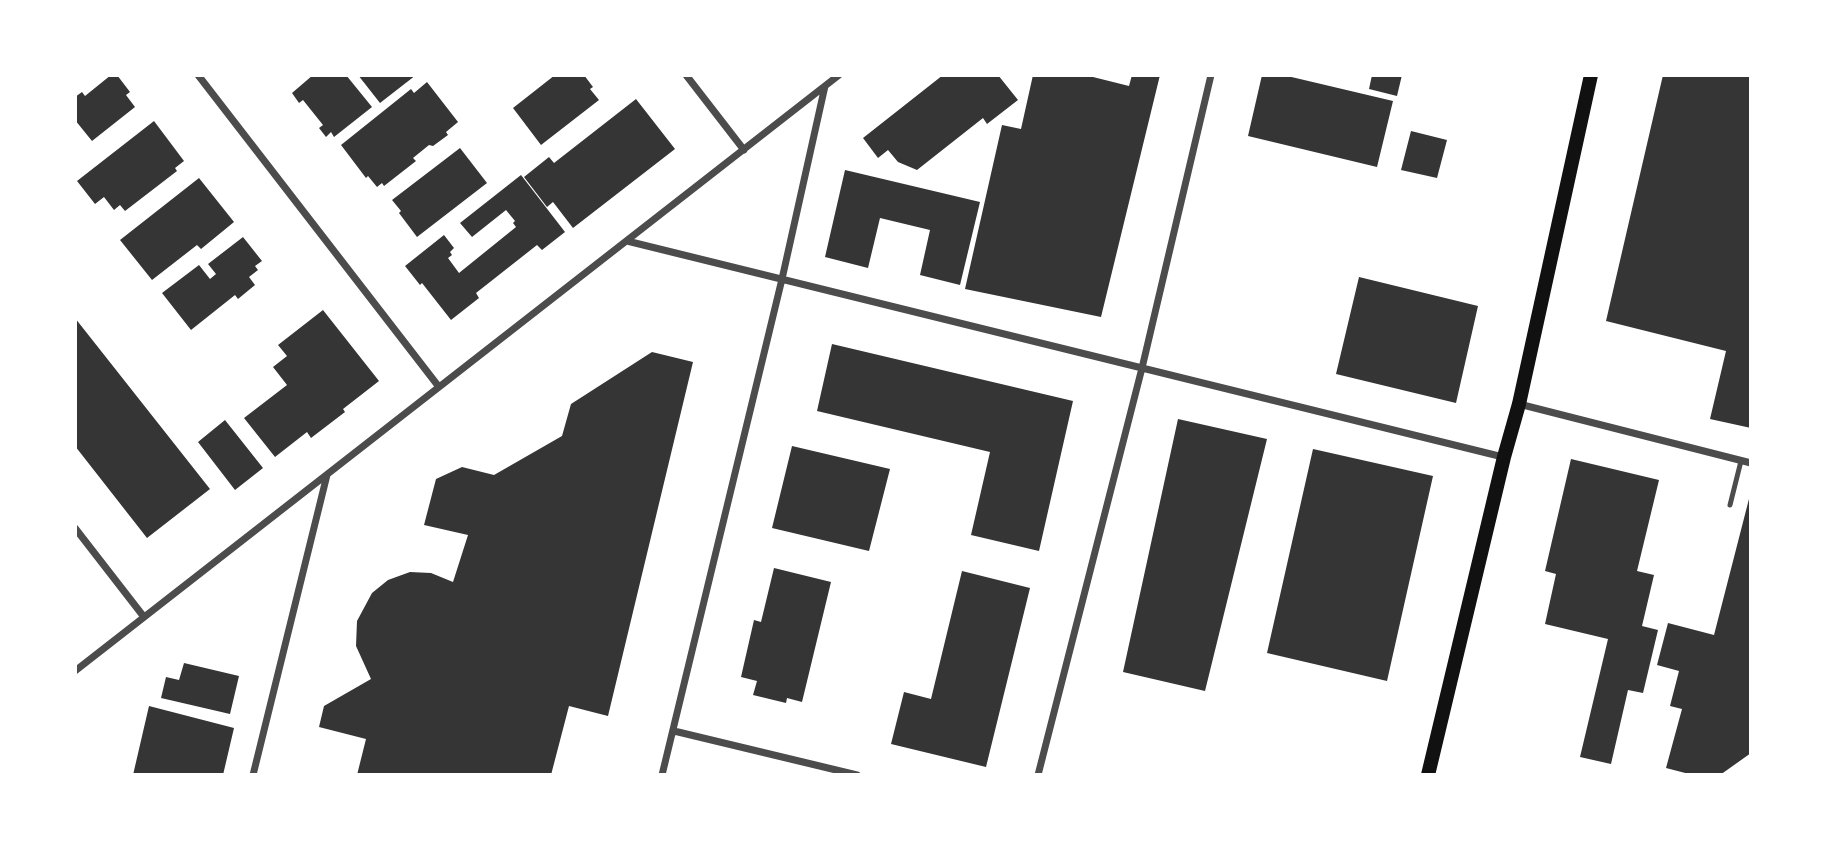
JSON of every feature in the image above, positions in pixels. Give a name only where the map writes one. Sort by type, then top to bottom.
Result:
[{"type":"main road","points":[[1428,775],[1519,404],[1591,75]]},
{"type":"street","points":[[198,75],[439,387]]},
{"type":"street","points":[[685,75],[744,149]]},
{"type":"street","points":[[75,671],[839,75]]},
{"type":"street","points":[[1038,775],[1142,368],[1211,75]]},
{"type":"street","points":[[662,775],[826,86]]},
{"type":"street","points":[[627,240],[1504,457]]},
{"type":"street","points":[[1519,404],[1751,463]]},
{"type":"street","points":[[253,775],[327,475]]},
{"type":"street","points":[[75,528],[144,617]]},
{"type":"street","points":[[674,731],[856,775]]},
{"type":"lane","points":[[1730,505],[1741,461]]},
{"type":"building","points":[[111,75],[117,75],[130,92],[126,95],[135,107],[92,141],[75,120],[75,97],[82,92],[85,96]]},
{"type":"building","points":[[313,75],[346,75],[372,107],[334,137],[331,132],[326,137],[319,128],[323,125],[303,100],[299,103],[292,93]]},
{"type":"building","points":[[358,75],[416,75],[380,103]]},
{"type":"building","points":[[555,75],[584,75],[599,100],[541,145],[513,108]]},
{"type":"building","points":[[943,75],[998,75],[1018,100],[987,124],[983,118],[917,170],[898,162],[888,150],[878,158],[863,138]]},
{"type":"building","points":[[1033,75],[1085,75],[1129,86],[1132,75],[1160,75],[1101,317],[965,289],[1002,125],[1021,129]]},
{"type":"building","points":[[1262,75],[1283,75],[1393,101],[1377,167],[1248,136]]},
{"type":"building","points":[[1372,75],[1402,75],[1397,96],[1369,89]]},
{"type":"building","points":[[1663,75],[1751,75],[1751,428],[1710,419],[1726,351],[1606,321]]},
{"type":"building","points":[[427,82],[458,122],[446,132],[448,135],[413,158],[416,161],[384,186],[382,183],[377,187],[368,176],[366,178],[341,145],[411,89],[414,93]]},
{"type":"building","points":[[636,99],[675,149],[573,228],[553,202],[547,207],[524,177],[549,157],[554,163]]},
{"type":"building","points":[[154,121],[184,161],[175,168],[177,171],[125,211],[120,205],[114,210],[104,197],[95,204],[77,181]]},
{"type":"building","points":[[1411,131],[1447,140],[1437,178],[1401,170]]},
{"type":"building","points":[[460,148],[487,183],[417,237],[392,200]]},
{"type":"building","points":[[845,170],[980,202],[960,285],[920,275],[930,230],[880,218],[868,268],[825,257]]},
{"type":"building","points":[[521,175],[565,232],[542,250],[537,245],[476,293],[479,298],[451,320],[405,266],[444,235],[454,248],[448,258],[459,273],[516,227],[513,223],[515,221],[506,210],[472,237],[460,223]]},
{"type":"building","points":[[199,178],[234,222],[201,249],[197,245],[152,280],[120,240]]},
{"type":"building","points":[[243,237],[262,261],[255,266],[258,270],[249,277],[255,285],[238,299],[235,295],[191,330],[162,293],[199,265],[210,279],[216,274],[208,264]]},
{"type":"building","points":[[1359,277],[1478,306],[1456,403],[1336,374]]},
{"type":"building","points":[[323,310],[379,381],[311,438],[307,432],[275,457],[244,418],[287,385],[273,367],[287,356],[278,345]]},
{"type":"building","points":[[75,318],[210,489],[147,538],[75,446]]},
{"type":"building","points":[[832,344],[1073,401],[1039,551],[971,535],[990,452],[817,411]]},
{"type":"building","points":[[652,352],[693,362],[608,716],[569,706],[551,775],[357,775],[366,739],[319,727],[324,706],[371,679],[356,646],[357,621],[372,593],[388,580],[410,572],[431,573],[453,582],[468,535],[424,525],[436,479],[462,467],[494,475],[562,436],[571,404]]},
{"type":"building","points":[[1178,419],[1267,439],[1205,691],[1123,672]]},
{"type":"building","points":[[225,420],[263,468],[235,490],[198,442]]},
{"type":"building","points":[[792,446],[890,469],[869,551],[772,528]]},
{"type":"building","points":[[1313,449],[1433,476],[1387,681],[1267,653]]},
{"type":"building","points":[[1571,459],[1659,480],[1637,571],[1654,575],[1642,626],[1658,630],[1643,693],[1628,690],[1611,764],[1580,757],[1608,639],[1545,624],[1556,574],[1545,571]]},
{"type":"building","points":[[1750,495],[1751,753],[1720,775],[1693,775],[1666,768],[1682,709],[1670,706],[1679,671],[1657,665],[1668,623],[1714,635]]},
{"type":"building","points":[[774,568],[831,582],[802,702],[787,698],[786,703],[753,695],[757,681],[741,677],[754,620],[761,622]]},
{"type":"building","points":[[962,571],[1030,588],[986,767],[891,744],[904,692],[931,699]]},
{"type":"building","points":[[184,663],[239,676],[230,714],[161,698],[166,677],[179,680]]},
{"type":"building","points":[[149,706],[234,728],[223,775],[133,775]]}]
